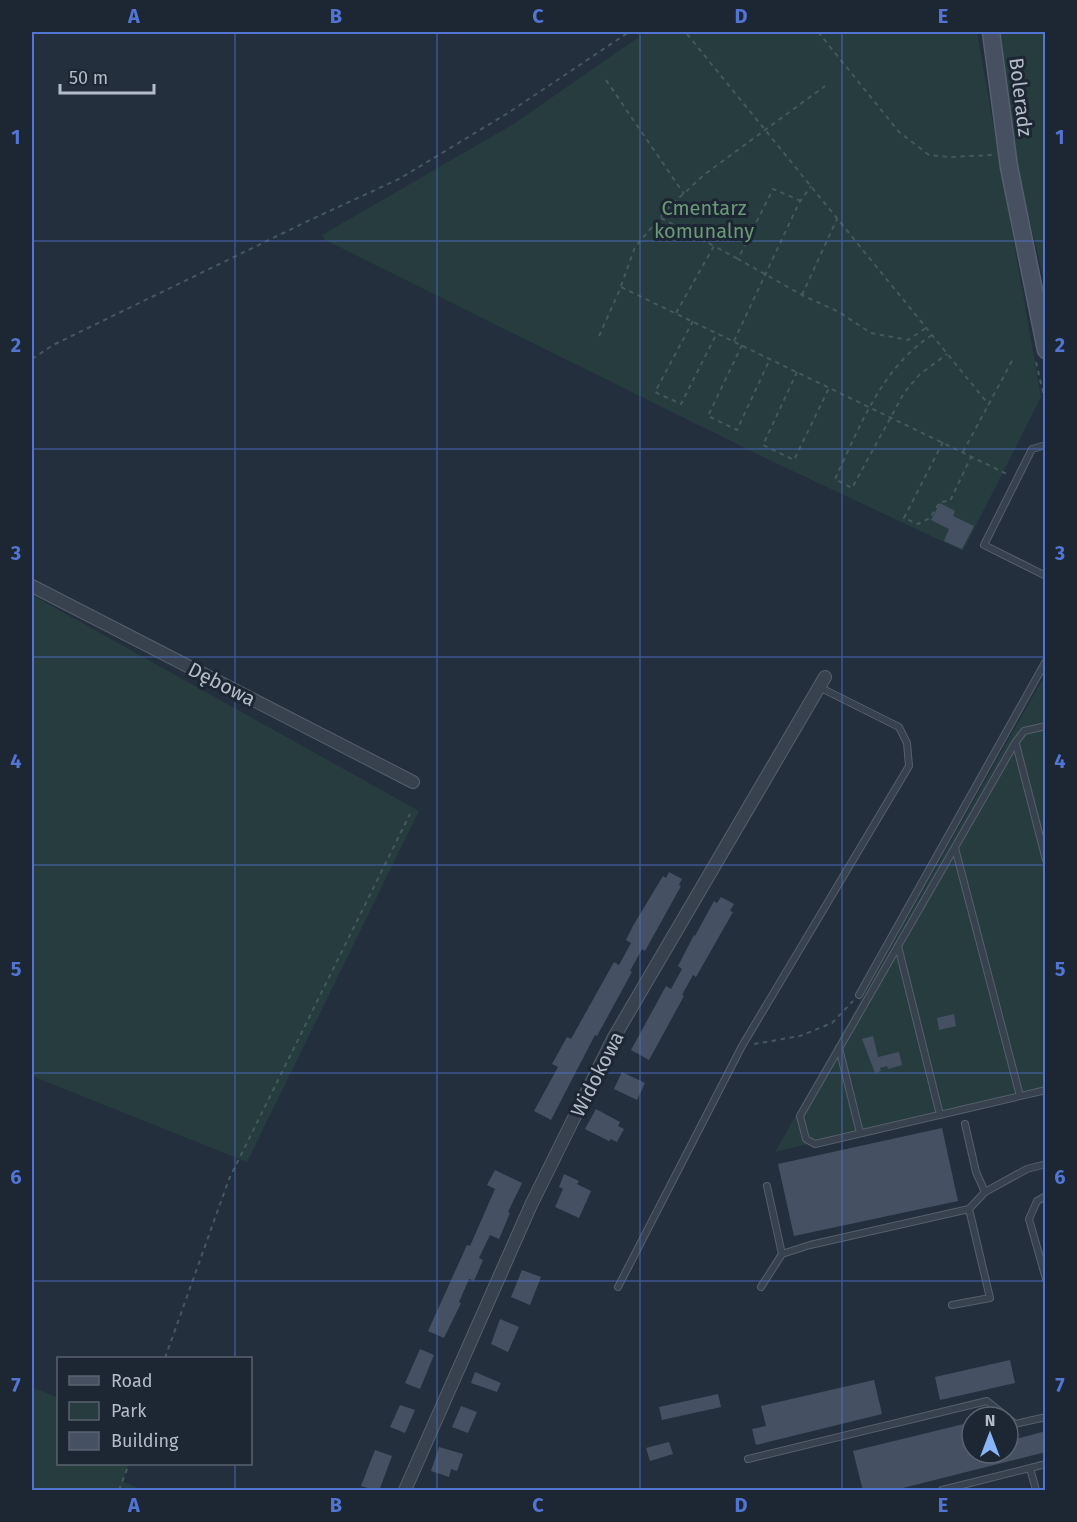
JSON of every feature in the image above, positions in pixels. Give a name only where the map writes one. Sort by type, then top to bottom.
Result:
[{"type":"street","name":"Boleradz","points":[[991,32],[1007,155],[1046,350]]},
{"type":"street","name":"Dębowa","points":[[32,586],[413,782]]},
{"type":"street","name":"Widokowa","points":[[405,1491],[531,1205],[613,1040],[822,682]]},
{"type":"lane","points":[[1046,445],[1032,448],[984,545],[1046,576]]},
{"type":"lane","points":[[859,995],[1046,661]]},
{"type":"lane","points":[[618,1287],[742,1046],[909,766],[907,743],[898,727],[822,682]]},
{"type":"lane","points":[[1046,726],[1024,731],[1015,743],[800,1116],[806,1139],[814,1144],[1046,1090]]},
{"type":"lane","points":[[1015,743],[1046,860]]},
{"type":"lane","points":[[955,848],[1020,1096]]},
{"type":"lane","points":[[898,946],[940,1114]]},
{"type":"lane","points":[[839,1048],[860,1133]]},
{"type":"lane","points":[[965,1124],[976,1172],[985,1192]]},
{"type":"lane","points":[[761,1287],[782,1254],[810,1245],[969,1209],[985,1192],[1027,1169],[1046,1164]]},
{"type":"lane","points":[[767,1186],[782,1254]]},
{"type":"lane","points":[[1046,1196],[1036,1201],[1029,1219],[1046,1279]]},
{"type":"lane","points":[[952,1305],[990,1298],[969,1209]]},
{"type":"lane","points":[[971,1405],[987,1401],[992,1405]]},
{"type":"lane","points":[[748,1459],[960,1408]]},
{"type":"lane","points":[[1020,1423],[1046,1417]]},
{"type":"lane","points":[[942,1491],[1046,1464]]},
{"type":"lane","points":[[1030,1468],[1036,1491]]},
{"type":"path","points":[[32,359],[53,345],[399,179],[508,113],[629,32]]},
{"type":"path","points":[[818,32],[899,132],[929,155],[949,157],[1007,155]]},
{"type":"path","points":[[687,34],[989,405]]},
{"type":"path","points":[[606,80],[684,194]]},
{"type":"path","points":[[599,336],[621,287],[635,247],[660,218],[705,174],[825,86]]},
{"type":"path","points":[[734,341],[801,201],[811,186]]},
{"type":"path","points":[[738,259],[773,189],[801,201]]},
{"type":"path","points":[[660,218],[802,295],[839,312],[871,333],[908,340],[926,328]]},
{"type":"path","points":[[802,295],[837,219]]},
{"type":"path","points":[[676,313],[714,246]]},
{"type":"path","points":[[621,287],[1017,479]]},
{"type":"path","points":[[693,321],[655,392],[681,404],[717,333]]},
{"type":"path","points":[[932,335],[921,342],[905,358],[869,406],[835,479],[852,488],[904,393],[919,375],[947,354]]},
{"type":"path","points":[[742,345],[708,416],[737,429],[770,359]]},
{"type":"path","points":[[963,452],[1013,359]]},
{"type":"path","points":[[797,372],[763,445],[794,460],[830,387]]},
{"type":"path","points":[[943,442],[904,518],[918,524],[930,518],[940,502],[950,501],[972,456]]},
{"type":"path","points":[[166,1357],[229,1179],[410,814]]},
{"type":"path","points":[[742,1046],[800,1036],[832,1023],[859,995]]},
{"type":"path","points":[[119,1491],[129,1465]]},
{"type":"green space","name":"Cmentarz komunalny","points":[[646,32],[977,32],[1041,397],[963,551],[765,458],[325,240],[322,235],[515,123]]},
{"type":"green space","points":[[996,32],[1045,32],[1045,285],[1004,109]]},
{"type":"green space","points":[[32,595],[419,811],[247,1162],[32,1076]]},
{"type":"green space","points":[[1045,675],[1045,1088],[775,1152]]},
{"type":"green space","points":[[32,1387],[57,1398],[57,1465],[129,1465],[122,1481],[142,1490],[32,1490]]},
{"type":"building","points":[[940,503],[955,511],[953,516],[974,526],[962,549],[944,541],[949,529],[931,520]]},
{"type":"building","points":[[669,872],[682,879],[679,885],[681,886],[645,951],[642,949],[630,971],[632,972],[597,1036],[595,1035],[551,1120],[534,1111],[558,1067],[552,1064],[567,1037],[571,1039],[614,962],[619,965],[631,943],[626,940],[634,924],[663,876],[666,878]]},
{"type":"building","points":[[721,897],[734,904],[730,911],[733,912],[696,977],[693,975],[649,1060],[631,1050],[666,986],[671,989],[682,969],[678,966],[714,901],[717,903]]},
{"type":"building","points":[[954,1014],[956,1026],[939,1030],[937,1018]]},
{"type":"building","points":[[873,1036],[878,1057],[899,1052],[902,1065],[888,1069],[887,1066],[880,1068],[881,1071],[875,1073],[862,1039]]},
{"type":"building","points":[[622,1072],[645,1083],[637,1100],[614,1089]]},
{"type":"building","points":[[596,1109],[620,1122],[618,1126],[624,1129],[617,1142],[611,1139],[609,1141],[585,1129]]},
{"type":"building","points":[[942,1128],[958,1201],[794,1236],[778,1164]]},
{"type":"building","points":[[495,1170],[522,1183],[508,1212],[510,1213],[499,1239],[490,1235],[479,1258],[483,1260],[474,1281],[469,1279],[459,1302],[461,1303],[444,1338],[428,1331],[495,1189],[487,1185]]},
{"type":"building","points":[[564,1174],[579,1181],[577,1184],[591,1191],[579,1218],[555,1207],[563,1189],[559,1187]]},
{"type":"building","points":[[522,1270],[541,1277],[530,1305],[511,1297]]},
{"type":"building","points":[[500,1319],[519,1327],[508,1352],[491,1344]]},
{"type":"building","points":[[420,1349],[434,1355],[420,1389],[405,1383]]},
{"type":"building","points":[[1010,1360],[1015,1383],[940,1400],[935,1377]]},
{"type":"building","points":[[475,1372],[501,1383],[497,1392],[471,1383]]},
{"type":"building","points":[[874,1380],[882,1414],[756,1445],[752,1429],[766,1426],[761,1406]]},
{"type":"building","points":[[718,1394],[721,1407],[662,1420],[659,1407]]},
{"type":"building","points":[[400,1405],[415,1410],[405,1433],[390,1427]]},
{"type":"building","points":[[461,1406],[477,1412],[468,1433],[452,1427]]},
{"type":"building","points":[[960,1425],[960,1465],[994,1465],[891,1491],[863,1491],[853,1451]]},
{"type":"building","points":[[1046,1431],[1046,1452],[1020,1459],[1020,1438]]},
{"type":"building","points":[[669,1442],[673,1454],[650,1461],[646,1448]]},
{"type":"building","points":[[439,1447],[463,1454],[457,1471],[451,1469],[449,1477],[431,1471]]},
{"type":"building","points":[[375,1450],[392,1456],[379,1491],[361,1486]]}]
